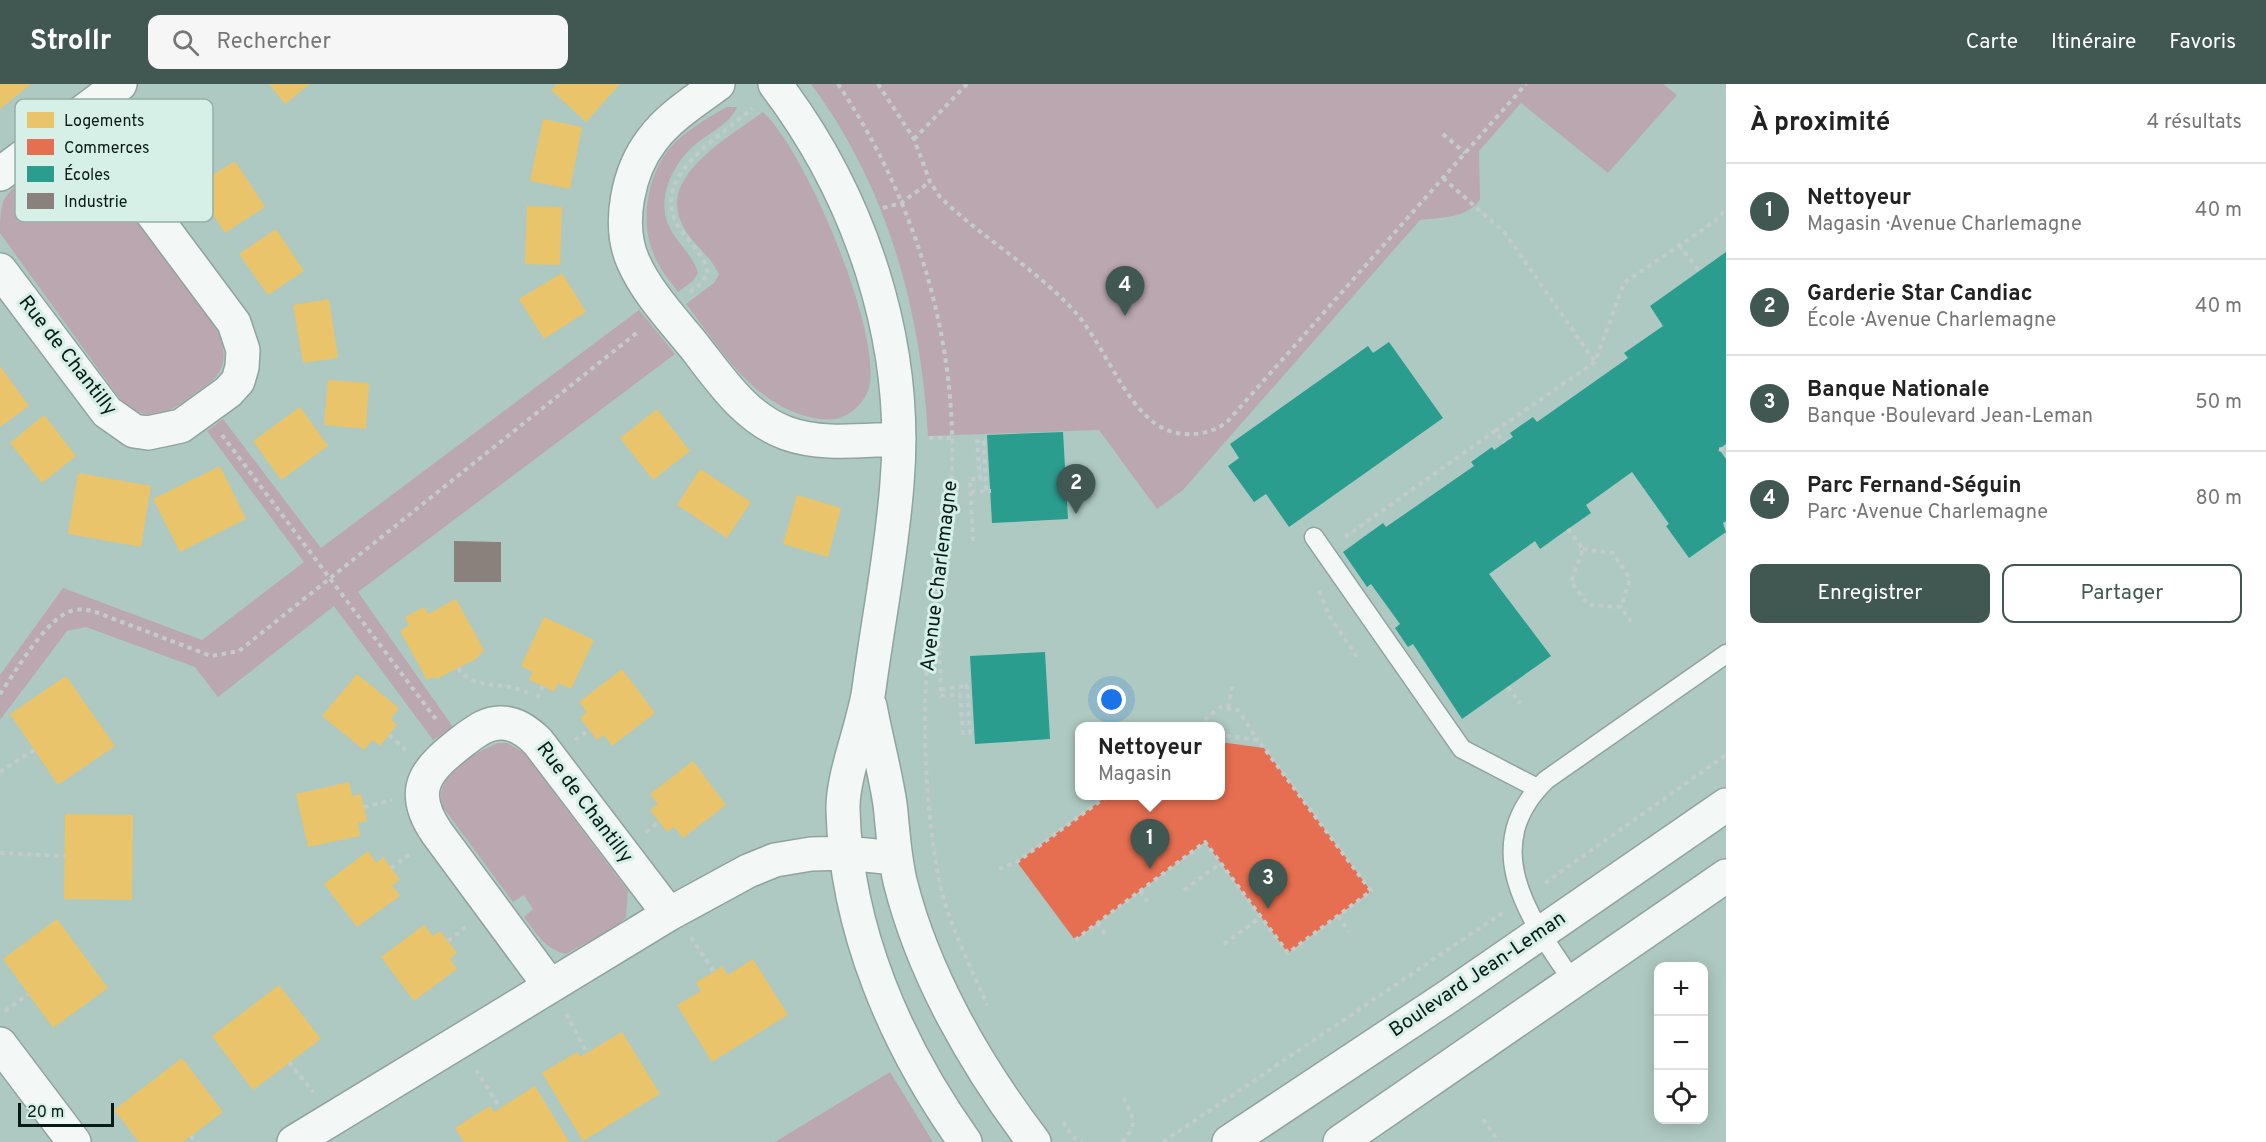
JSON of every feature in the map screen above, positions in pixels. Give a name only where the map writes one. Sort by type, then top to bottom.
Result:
[{"type":"street","points":[[100,99],[120,84]]},
{"type":"street","points":[[718,84],[666,124],[651,140],[639,160],[626,209],[627,236],[632,259],[643,280],[727,388],[761,420],[784,433],[804,439],[823,441],[912,439]]},
{"type":"street","points":[[775,84],[828,167],[862,243],[887,325],[897,394],[912,439],[894,512],[868,696],[843,801],[846,853],[857,915],[890,1011],[918,1069],[965,1142]]},
{"type":"street","points":[[0,174],[15,163]]},
{"type":"street","name":"Rue de Chantilly","points":[[0,270],[107,412],[134,431],[148,433],[181,426],[228,392],[238,381],[243,350],[234,323],[159,222]]},
{"type":"street","points":[[868,696],[890,804],[895,858],[909,909],[949,1008],[979,1065],[1034,1142]]},
{"type":"street","name":"Rue de Chantilly","points":[[550,986],[437,833],[426,812],[423,793],[429,771],[438,760],[487,725],[505,723],[526,731],[538,742],[678,922]]},
{"type":"street","name":"Boulevard Jean-Leman","points":[[1229,1142],[1540,934],[1726,806]]},
{"type":"street","points":[[294,1142],[550,986],[678,922],[748,871],[775,860],[811,854],[846,853],[895,858]]},
{"type":"street","points":[[1340,1142],[1726,876]]},
{"type":"street","points":[[0,1044],[74,1142]]},
{"type":"lane","points":[[1314,537],[1462,749],[1537,788]]},
{"type":"lane","points":[[1574,982],[1540,934],[1521,899],[1512,861],[1514,842],[1523,807],[1537,788],[1726,654]]},
{"type":"path","name":"Avenue Charlemagne","points":[[838,84],[864,123],[901,203],[918,245],[940,326],[950,398],[951,438],[950,500],[928,650],[925,734],[932,838],[939,879],[948,909],[993,1016]]},
{"type":"path","points":[[878,84],[914,139],[930,182],[951,208],[1063,299],[1093,334],[1146,415],[1167,430],[1194,433],[1210,432],[1228,421],[1526,84]]},
{"type":"path","points":[[914,139],[967,84]]},
{"type":"path","points":[[682,298],[701,284],[708,273],[706,265],[680,231],[674,218],[672,204],[677,178],[696,154],[752,108]]},
{"type":"path","points":[[1443,134],[1465,153]]},
{"type":"path","points":[[1443,177],[1505,232],[1595,362]]},
{"type":"path","points":[[877,210],[901,203],[930,182]]},
{"type":"path","points":[[1357,657],[1321,600],[1318,570],[1326,554],[1340,540],[1595,362],[1624,283],[1715,221],[1726,209]]},
{"type":"path","points":[[1679,245],[1699,271]]},
{"type":"path","points":[[0,694],[45,632],[55,621],[73,610],[93,611],[194,651],[224,656],[247,647],[641,329]]},
{"type":"path","points":[[1496,431],[1504,443]]},
{"type":"path","points":[[221,434],[445,731]]},
{"type":"path","points":[[912,439],[951,438]]},
{"type":"path","points":[[971,492],[988,491],[984,441],[977,441],[980,479],[970,479],[973,541]]},
{"type":"path","points":[[1719,449],[1726,451]]},
{"type":"path","points":[[1568,529],[1583,549],[1613,553],[1630,579],[1621,607]]},
{"type":"path","points":[[1583,549],[1571,582],[1589,605],[1621,607]]},
{"type":"path","points":[[1621,607],[1632,623]]},
{"type":"path","points":[[939,633],[940,696],[960,695],[963,733],[970,733],[969,686],[941,688]]},
{"type":"path","points":[[458,668],[464,677],[472,682],[515,686],[537,699],[543,686]]},
{"type":"path","points":[[1228,708],[1232,687]]},
{"type":"path","points":[[1508,687],[1520,703]]},
{"type":"path","points":[[1075,940],[1206,842],[1288,953],[1371,891],[1238,710],[1220,707],[1203,722]]},
{"type":"path","points":[[1225,736],[1258,740]]},
{"type":"path","points":[[0,772],[34,750]]},
{"type":"path","points":[[1562,871],[1726,755]]},
{"type":"path","points":[[999,869],[1017,862],[1100,800]]},
{"type":"path","points":[[0,853],[64,856]]},
{"type":"path","points":[[1184,890],[1221,863]]},
{"type":"path","points":[[1140,891],[1150,905]]},
{"type":"path","points":[[1338,916],[1349,932]]},
{"type":"path","points":[[1224,944],[1261,917]]},
{"type":"path","points":[[678,922],[714,972]]},
{"type":"path","points":[[1097,923],[1107,936]]},
{"type":"path","name":"Boulevard Jean-Leman","points":[[1163,1142],[1477,930]]},
{"type":"path","points":[[550,986],[587,1053]]},
{"type":"path","points":[[0,1014],[28,994]]},
{"type":"path","points":[[459,1042],[500,1108]]},
{"type":"path","points":[[1122,1142],[1133,1128],[1134,1121],[1123,1096]]},
{"type":"path","points":[[1056,1113],[1074,1138],[1082,1142]]},
{"type":"path","points":[[1483,1119],[1499,1142]]},
{"type":"path","points":[[191,1136],[195,1142]]},
{"type":"shaded area","points":[[811,84],[1663,84],[1677,95],[1608,173],[1521,103],[1479,151],[1480,200],[1460,214],[1420,220],[1183,490],[1157,509],[1099,430],[928,436],[917,342],[908,296],[895,251],[880,207],[860,164],[838,123]]},
{"type":"shaded area","points":[[727,107],[737,107],[729,119],[701,140],[682,159],[667,187],[664,208],[666,218],[677,239],[692,259],[698,273],[693,281],[678,292],[661,269],[649,239],[647,212],[651,185],[662,159],[675,143],[700,123]]},
{"type":"shaded area","points":[[763,112],[799,163],[818,200],[836,240],[863,321],[869,356],[869,389],[856,408],[837,419],[812,418],[802,415],[766,396],[736,369],[686,304],[714,283],[719,274],[683,226],[677,208],[679,191],[700,160]]},
{"type":"shaded area","points":[[14,187],[15,222],[137,222],[213,322],[224,354],[222,366],[212,381],[177,406],[159,414],[141,413],[120,399],[0,233],[4,200]]},
{"type":"shaded area","points":[[639,310],[675,354],[358,592],[453,727],[433,740],[334,606],[218,697],[195,667],[86,627],[67,631],[0,720],[0,675],[63,588],[202,640],[304,562],[207,431],[223,419],[321,548]]},
{"type":"shaded area","points":[[498,743],[507,743],[524,753],[628,891],[626,917],[617,926],[566,954],[552,948],[537,934],[524,917],[533,909],[524,895],[513,902],[442,806],[441,794],[450,774],[467,759]]},
{"type":"shaded area","points":[[890,1072],[933,1142],[775,1142]]},
{"type":"building: Logements","points":[[0,84],[31,84],[0,109]]},
{"type":"building: Logements","points":[[269,84],[310,84],[285,104]]},
{"type":"building: Logements","points":[[557,84],[620,84],[586,122],[551,90]]},
{"type":"building: Logements","points":[[543,119],[582,127],[570,189],[530,181]]},
{"type":"building: Logements","points":[[235,161],[265,207],[225,233],[213,214],[213,175]]},
{"type":"building: Logements","points":[[527,206],[562,207],[560,265],[525,264]]},
{"type":"building: Logements","points":[[276,229],[304,271],[268,295],[239,254]]},
{"type":"building: Logements","points":[[562,273],[586,312],[544,339],[519,299]]},
{"type":"building: Logements","points":[[329,299],[338,358],[303,363],[293,305]]},
{"type":"building: Logements","points":[[0,366],[29,406],[0,427]]},
{"type":"building: Logements","points":[[328,380],[369,383],[366,429],[324,425]]},
{"type":"building: Logements","points":[[300,407],[328,446],[281,480],[253,441]]},
{"type":"building: Logements","points":[[657,409],[690,451],[653,480],[620,438]]},
{"type":"building: Logements","points":[[44,415],[76,456],[42,483],[10,443]]},
{"type":"building: Logements","points":[[220,466],[246,519],[180,552],[153,499]]},
{"type":"building: Logements","points":[[700,469],[751,502],[727,538],[677,505]]},
{"type":"building: Logements","points":[[78,473],[151,486],[141,547],[68,534]]},
{"type":"building: Logements","points":[[797,495],[841,508],[828,557],[783,544]]},
{"type":"building: Logements","points":[[456,599],[484,650],[476,659],[437,679],[433,677],[427,680],[400,631],[409,625],[405,617],[424,607],[428,614]]},
{"type":"building: Logements","points":[[544,617],[594,640],[571,689],[558,683],[554,692],[529,680],[533,672],[521,666]]},
{"type":"building: Logements","points":[[622,669],[655,713],[612,746],[604,735],[597,740],[580,718],[587,712],[579,702]]},
{"type":"building: Logements","points":[[357,674],[399,708],[391,719],[397,725],[380,746],[373,740],[364,750],[322,716]]},
{"type":"building: Logements","points":[[66,676],[115,746],[58,785],[10,714]]},
{"type":"building: Logements","points":[[693,761],[726,805],[683,838],[674,827],[667,832],[650,810],[658,804],[650,794]]},
{"type":"building: Logements","points":[[349,782],[352,796],[361,794],[367,821],[358,823],[360,836],[308,847],[296,794]]},
{"type":"building: Logements","points":[[65,814],[133,815],[132,900],[64,899]]},
{"type":"building: Logements","points":[[368,851],[376,863],[383,857],[400,880],[392,885],[400,896],[357,927],[324,884]]},
{"type":"building: Logements","points":[[57,919],[108,988],[53,1028],[3,959]]},
{"type":"building: Logements","points":[[424,925],[433,936],[440,931],[457,953],[450,959],[457,969],[414,1001],[381,957]]},
{"type":"building: Logements","points":[[753,959],[788,1015],[712,1062],[677,1005],[701,991],[696,982],[722,966],[728,975]]},
{"type":"building: Logements","points":[[279,985],[321,1039],[253,1090],[212,1036]]},
{"type":"building: Logements","points":[[622,1032],[660,1094],[583,1141],[542,1073],[577,1052],[580,1057]]},
{"type":"building: Logements","points":[[182,1058],[223,1112],[183,1142],[139,1142],[114,1110]]},
{"type":"building: Logements","points":[[535,1086],[569,1142],[464,1142],[455,1128],[490,1106],[494,1112]]},
{"type":"building: Commerces","points":[[1225,743],[1264,748],[1371,891],[1288,953],[1205,842],[1075,940],[1017,862],[1102,800],[1225,800]]},
{"type":"building: Écoles","points":[[1726,252],[1726,444],[1719,449],[1726,459],[1726,521],[1723,523],[1726,532],[1689,558],[1666,526],[1669,524],[1632,472],[1586,505],[1591,513],[1540,549],[1535,541],[1489,574],[1551,656],[1462,719],[1413,644],[1408,647],[1395,628],[1400,624],[1371,584],[1367,587],[1343,552],[1383,523],[1386,527],[1474,466],[1471,462],[1492,447],[1494,450],[1513,437],[1510,433],[1533,417],[1537,422],[1628,358],[1624,353],[1663,326],[1650,306]]},
{"type":"building: Écoles","points":[[1389,342],[1443,418],[1289,527],[1266,494],[1254,502],[1228,466],[1239,458],[1230,444],[1368,346],[1373,353]]},
{"type":"building: Écoles","points":[[1063,432],[1068,519],[992,523],[987,435]]},
{"type":"building: Écoles","points":[[1045,652],[1050,739],[975,744],[970,656]]},
{"type":"building: Industrie","points":[[454,541],[501,542],[501,582],[454,582]]},
{"type":"place","name":"Parc Fernand-Séguin","points":[[1125,316]]},
{"type":"place","name":"Garderie Star Candiac","points":[[1076,514]]},
{"type":"place","name":"Nettoyeur","points":[[1150,869]]},
{"type":"place","name":"Banque Nationale","points":[[1268,909]]}]
